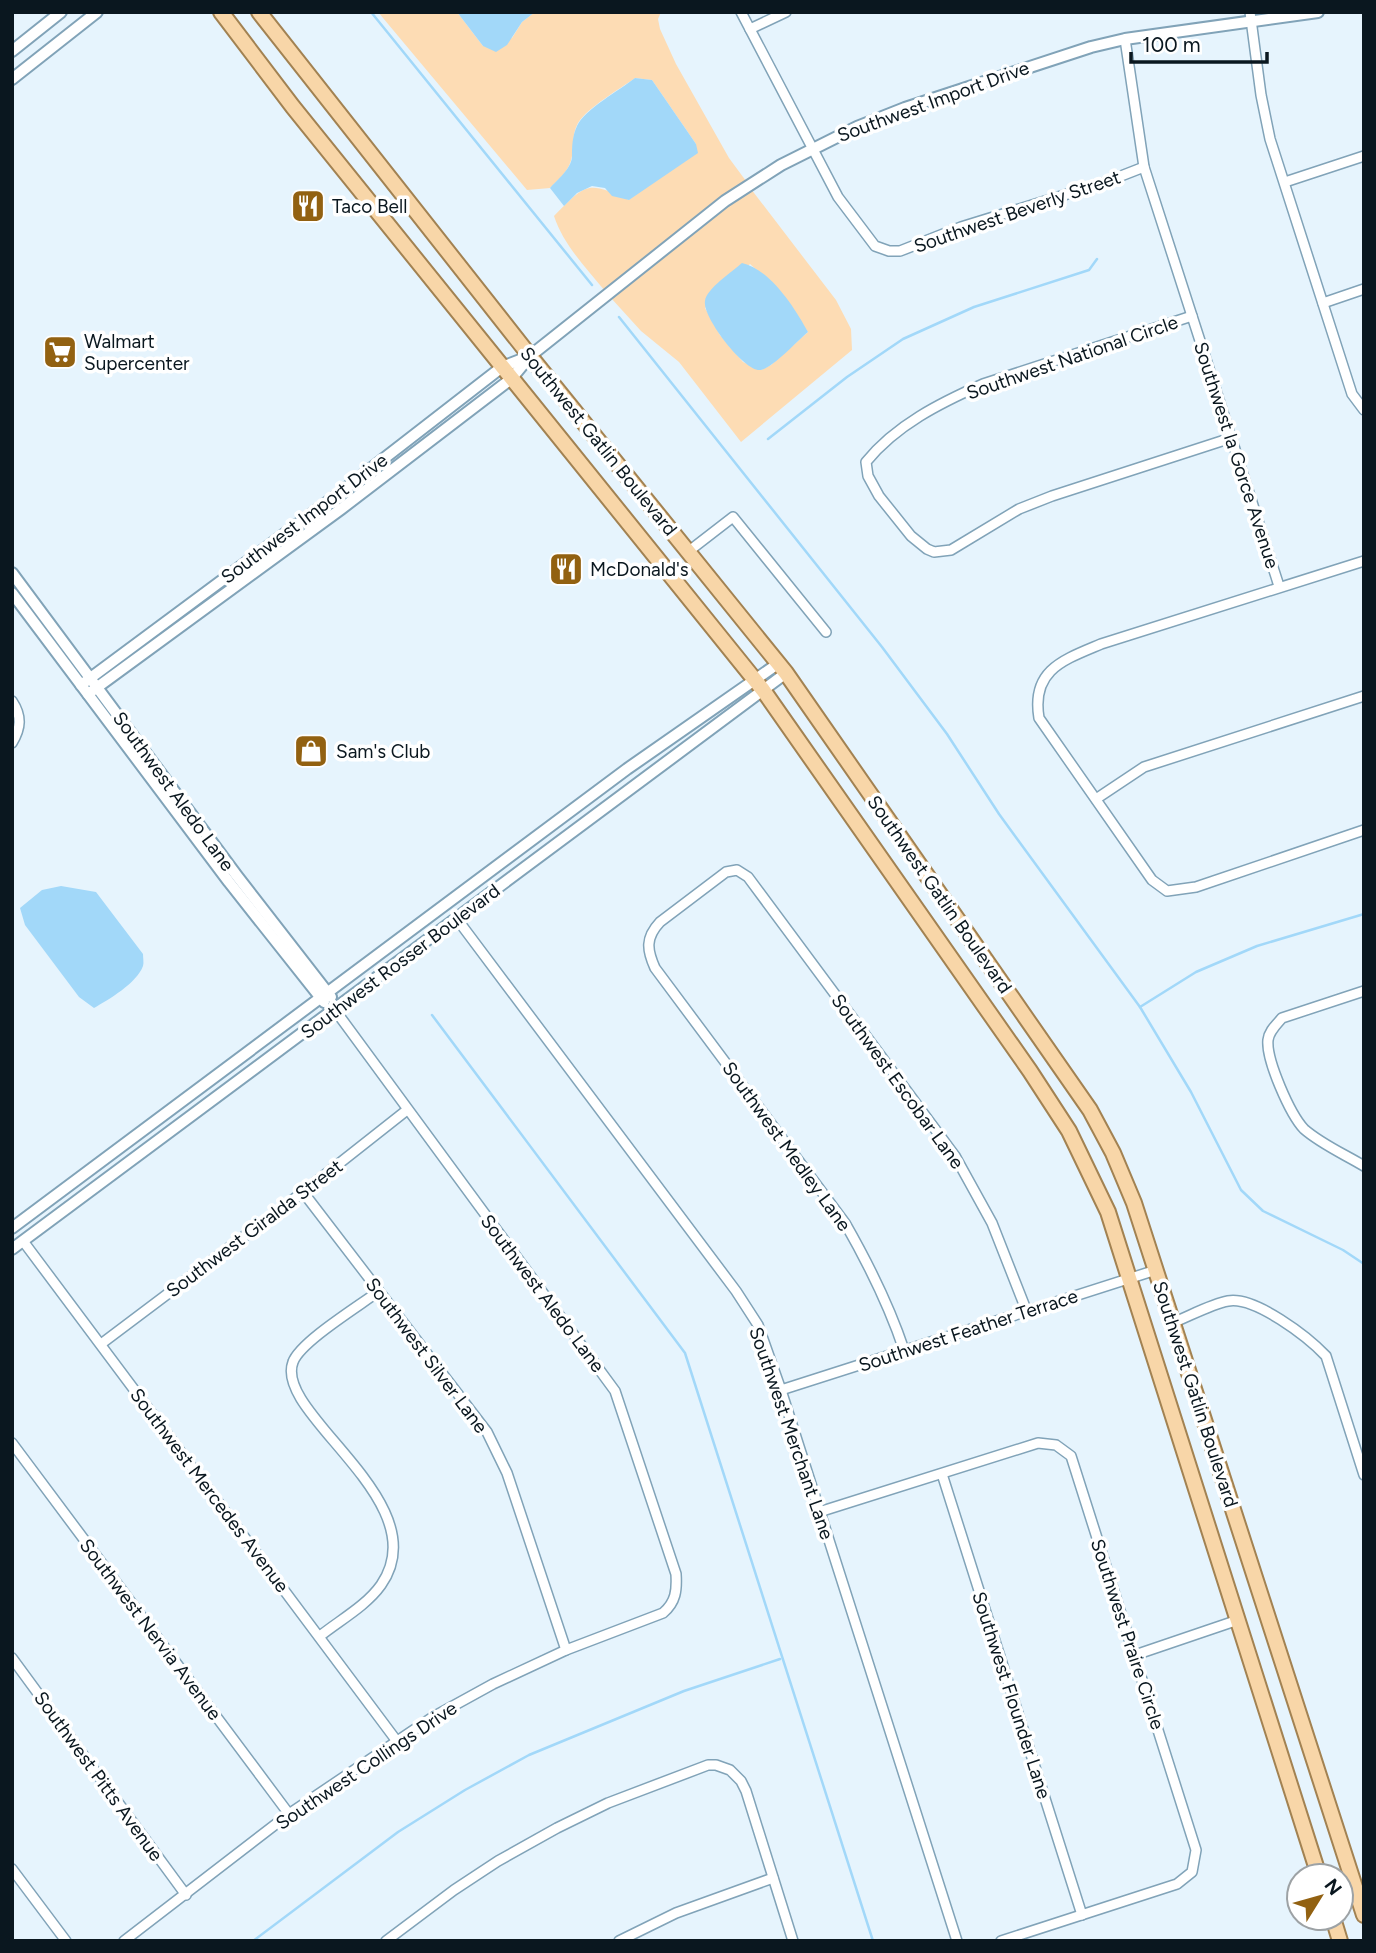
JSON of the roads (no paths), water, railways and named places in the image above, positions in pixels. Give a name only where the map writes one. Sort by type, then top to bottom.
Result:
[{"type":"main road","name":"Southwest Gatlin Boulevard","points":[[221,12],[263,70],[759,685],[1030,1071],[1069,1131],[1108,1212],[1315,1862]]},
{"type":"main road","name":"Southwest Gatlin Boulevard","points":[[259,12],[530,356],[783,668],[1090,1110],[1113,1153],[1134,1203],[1364,1915]]},
{"type":"street","points":[[12,51],[61,12]]},
{"type":"street","points":[[12,79],[97,12]]},
{"type":"street","points":[[741,12],[811,148]]},
{"type":"street","points":[[750,29],[786,12]]},
{"type":"street","name":"Southwest Import Drive","points":[[89,686],[343,490],[530,356],[725,201],[759,177],[811,148],[905,108],[1091,47],[1251,17],[1318,12]]},
{"type":"street","points":[[1251,17],[1270,139],[1352,394],[1364,410]]},
{"type":"street","name":"Southwest la Gorce Avenue","points":[[1125,39],[1138,142],[1144,167],[1279,586]]},
{"type":"street","name":"Southwest Beverly Street","points":[[811,148],[838,197],[859,227],[875,246],[889,251],[900,251],[961,227],[1103,183],[1144,167]]},
{"type":"street","points":[[1285,182],[1364,156]]},
{"type":"street","points":[[1324,303],[1364,289]]},
{"type":"street","name":"Southwest National Circle","points":[[1192,316],[983,384],[955,397],[913,421],[880,445],[866,462],[868,476],[879,496],[919,544],[934,552],[945,551],[1019,509],[1041,500],[1231,438]]},
{"type":"street","points":[[689,551],[733,517],[826,632]]},
{"type":"street","points":[[1364,561],[1279,586],[1071,656],[1054,667],[1041,682],[1036,701],[1039,718],[1152,880],[1167,891],[1196,887],[1364,830]]},
{"type":"street","name":"Southwest Aledo Lane","points":[[12,573],[89,686]]},
{"type":"street","name":"Southwest Aledo Lane","points":[[12,593],[89,686],[237,876],[615,1391],[676,1574],[675,1598],[668,1609]]},
{"type":"street","name":"Southwest Rosser Boulevard","points":[[12,1249],[457,919],[783,668]]},
{"type":"street","name":"Southwest Rosser Boulevard","points":[[12,1227],[627,769],[759,685]]},
{"type":"street","points":[[1096,799],[1144,767],[1364,696]]},
{"type":"street","points":[[12,701],[20,718],[19,731],[12,743]]},
{"type":"street","name":"Southwest Medley Lane","points":[[737,870],[726,872],[660,922],[648,940],[648,953],[655,968],[845,1223],[886,1300],[904,1350]]},
{"type":"street","name":"Southwest Escobar Lane","points":[[737,870],[748,877],[955,1156],[992,1223],[1027,1312]]},
{"type":"street","name":"Southwest Merchant Lane","points":[[457,919],[758,1325],[957,1941]]},
{"type":"street","points":[[1364,991],[1283,1018],[1273,1028],[1268,1039],[1269,1057],[1293,1114],[1302,1126],[1313,1137],[1364,1166]]},
{"type":"street","name":"Southwest Giralda Street","points":[[101,1344],[407,1110]]},
{"type":"street","name":"Southwest Silver Lane","points":[[303,1192],[487,1432],[507,1473],[566,1650]]},
{"type":"street","name":"Southwest Mercedes Avenue","points":[[23,1241],[396,1740]]},
{"type":"street","name":"Southwest Feather Terrace","points":[[781,1390],[1156,1270]]},
{"type":"street","points":[[320,1636],[368,1600],[383,1583],[393,1556],[393,1534],[381,1503],[305,1403],[295,1384],[292,1362],[302,1348],[379,1291]]},
{"type":"street","points":[[1172,1324],[1229,1301],[1254,1305],[1312,1341],[1326,1356],[1364,1475]]},
{"type":"street","name":"Southwest Nervia Avenue","points":[[12,1443],[289,1814]]},
{"type":"street","name":"Southwest Praire Circle","points":[[819,1512],[1038,1443],[1056,1445],[1071,1456],[1196,1850],[1192,1872],[1177,1884],[1001,1941]]},
{"type":"street","name":"Southwest Flounder Lane","points":[[942,1474],[1082,1915]]},
{"type":"street","name":"Southwest Collings Drive","points":[[124,1941],[289,1814],[396,1740],[493,1684],[566,1650],[668,1609]]},
{"type":"street","points":[[1135,1655],[1238,1620]]},
{"type":"street","name":"Southwest Pitts Avenue","points":[[12,1658],[186,1895]]},
{"type":"street","points":[[386,1941],[454,1890],[556,1828],[699,1768],[716,1765],[737,1775],[746,1791],[793,1941]]},
{"type":"street","points":[[12,1869],[66,1941]]},
{"type":"street","points":[[619,1941],[676,1913],[772,1878]]},
{"type":"water","points":[[457,12],[535,12],[522,22],[507,45],[496,52],[483,46]]},
{"type":"water","points":[[635,78],[652,80],[696,144],[698,153],[629,200],[612,196],[605,188],[592,186],[577,193],[564,206],[550,188],[571,161],[577,126],[595,107]]},
{"type":"water","points":[[742,263],[772,281],[789,301],[808,332],[779,359],[761,370],[754,369],[735,354],[717,331],[706,309],[705,301],[710,291]]},
{"type":"water","points":[[61,886],[96,892],[143,954],[143,966],[135,979],[94,1008],[79,997],[25,925],[20,908],[42,890]]},
{"type":"waterway","points":[[371,12],[592,285]]},
{"type":"waterway","points":[[768,439],[847,377],[903,339],[974,307],[1089,270],[1097,259]]},
{"type":"waterway","points":[[619,317],[882,647],[947,734],[999,814],[1140,1007],[1191,1092],[1241,1190],[1263,1211],[1343,1250],[1364,1264]]},
{"type":"waterway","points":[[1140,1007],[1196,972],[1257,946],[1364,914]]},
{"type":"waterway","points":[[432,1015],[685,1353],[873,1941]]},
{"type":"waterway","points":[[253,1941],[398,1832],[465,1790],[529,1755],[684,1691],[780,1659]]},
{"type":"place","name":"Taco Bell","points":[[308,206]]},
{"type":"place","name":"Walmart Supercenter","points":[[60,352]]},
{"type":"place","name":"McDonald's","points":[[566,569]]},
{"type":"place","name":"Sam's Club","points":[[311,751]]}]
